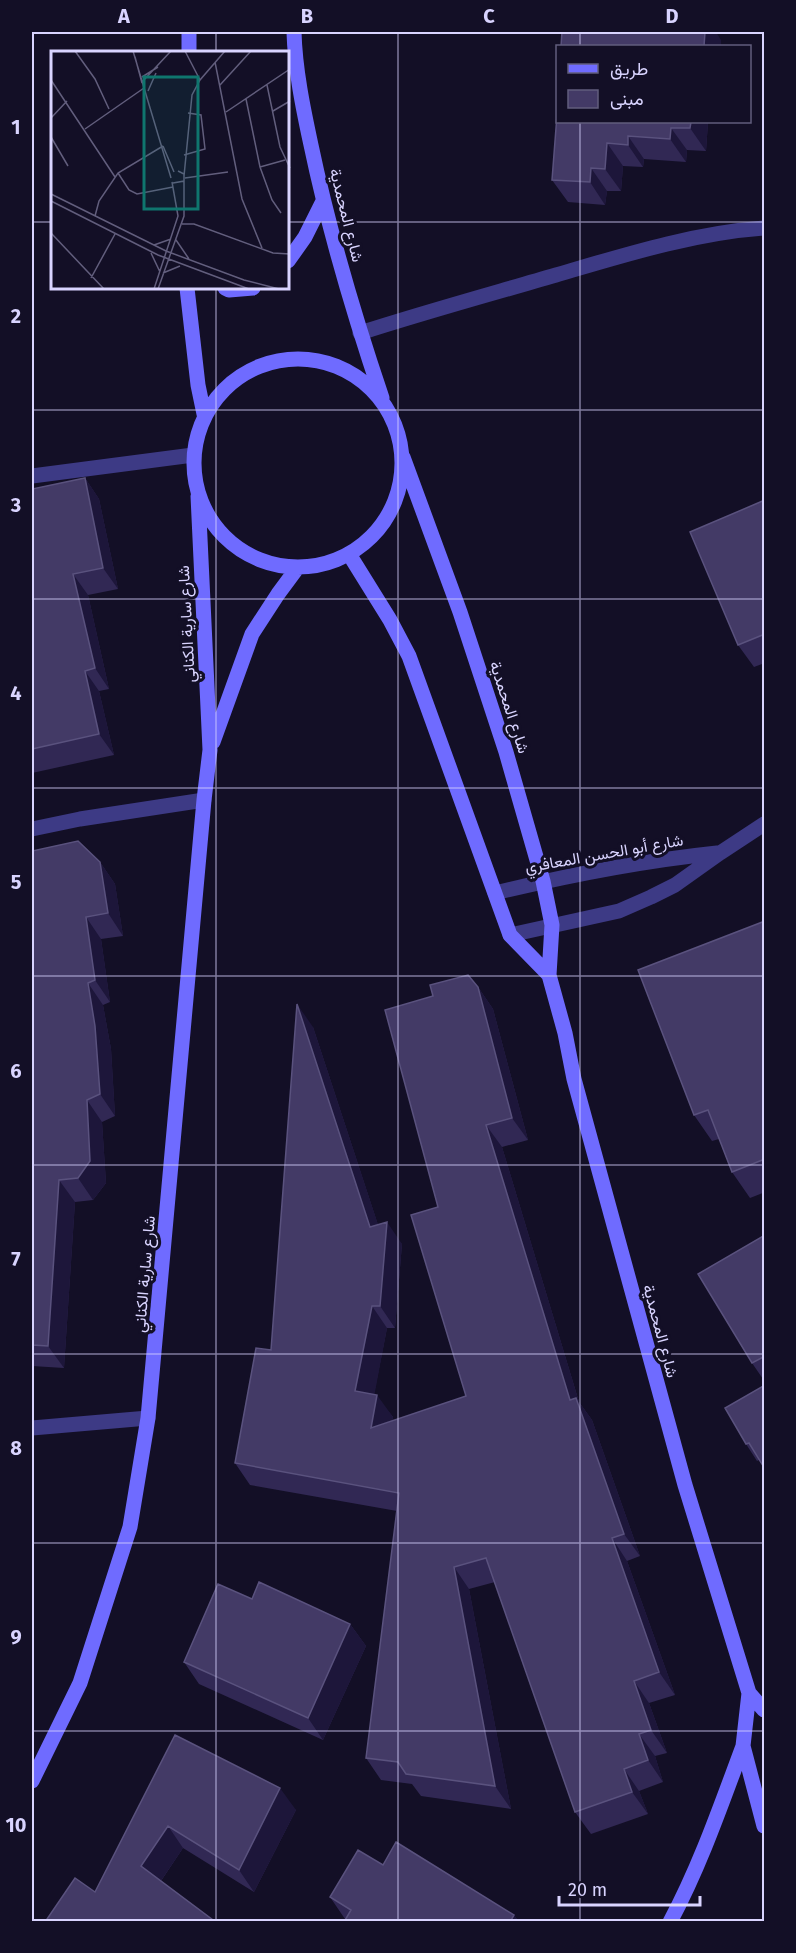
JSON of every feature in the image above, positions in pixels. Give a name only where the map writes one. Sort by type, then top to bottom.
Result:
[{"type":"street","points":[[189,32],[189,51]]},
{"type":"street","name":"شارع المحمدية","points":[[294,32],[305,117],[322,201],[360,333],[384,404]]},
{"type":"street","points":[[290,258],[305,237],[322,201]]},
{"type":"street","points":[[360,333],[430,310],[645,249],[741,230],[765,228]]},
{"type":"street","points":[[187,290],[198,386],[204,414]]},
{"type":"street","points":[[291,359],[327,363],[359,378],[384,404],[397,429],[403,458],[401,481],[394,503],[383,523],[368,540],[349,554],[324,564],[298,567],[272,564],[247,554],[226,539],[209,519],[198,496],[193,455],[204,414],[226,386],[256,367],[291,359]]},
{"type":"street","points":[[32,476],[193,455]]},
{"type":"street","name":"شارع المحمدية","points":[[403,458],[464,623],[506,752],[543,881],[552,925],[549,975],[585,1122],[679,1462],[749,1693],[743,1746],[765,1826]]},
{"type":"street","name":"شارع سارية الكناني","points":[[32,1781],[80,1683],[88,1661],[130,1527],[148,1418],[210,750],[198,496]]},
{"type":"street","points":[[349,554],[390,620],[409,656],[510,935],[549,975]]},
{"type":"street","name":"شارع سارية الكناني","points":[[210,750],[252,634],[298,567]]},
{"type":"street","points":[[32,829],[80,819],[204,800]]},
{"type":"street","name":"شارع أبو الحسن المعافري","points":[[510,935],[619,910],[651,897],[675,885],[765,825]]},
{"type":"street","name":"شارع أبو الحسن المعافري","points":[[495,892],[660,859],[720,853]]},
{"type":"street","points":[[32,1428],[148,1418]]},
{"type":"street","name":"شارع المحمدية","points":[[749,1693],[765,1710]]},
{"type":"street","points":[[670,1922],[712,1828],[743,1746]]},
{"type":"building","points":[[562,32],[705,32],[704,45],[561,45]]},
{"type":"building","points":[[556,123],[691,123],[690,128],[671,128],[670,139],[628,136],[628,145],[607,143],[605,169],[591,168],[590,182],[552,180]]},
{"type":"building","points":[[85,478],[103,568],[73,574],[95,668],[85,671],[99,734],[32,749],[32,489]]},
{"type":"building","points":[[765,500],[765,634],[738,645],[690,532]]},
{"type":"building","points":[[78,841],[100,862],[108,913],[86,917],[95,980],[88,983],[95,1026],[100,1094],[87,1100],[90,1161],[78,1178],[59,1180],[48,1346],[32,1345],[32,851]]},
{"type":"building","points":[[765,921],[765,1159],[732,1172],[708,1110],[694,1115],[638,970]]},
{"type":"building","points":[[468,975],[478,987],[512,1118],[486,1125],[570,1400],[576,1398],[624,1534],[612,1538],[659,1672],[634,1681],[651,1730],[639,1734],[648,1760],[624,1769],[632,1792],[575,1812],[486,1558],[454,1567],[495,1786],[406,1774],[398,1762],[366,1758],[399,1493],[235,1463],[256,1348],[271,1350],[297,1004],[370,1227],[387,1222],[380,1306],[372,1306],[355,1391],[377,1395],[371,1428],[466,1396],[411,1215],[438,1207],[385,1010],[433,996],[430,985]]},
{"type":"building","points":[[765,1235],[765,1356],[752,1363],[698,1274]]},
{"type":"building","points":[[765,1385],[765,1469],[749,1443],[746,1444],[725,1408]]},
{"type":"building","points":[[259,1582],[350,1624],[308,1718],[184,1662],[218,1584],[252,1599]]},
{"type":"building","points":[[175,1735],[280,1788],[239,1870],[168,1826],[141,1866],[213,1920],[212,1922],[45,1922],[75,1878],[95,1892]]},
{"type":"building","points":[[396,1842],[514,1915],[510,1922],[344,1922],[351,1910],[330,1897],[358,1850],[383,1865]]}]
